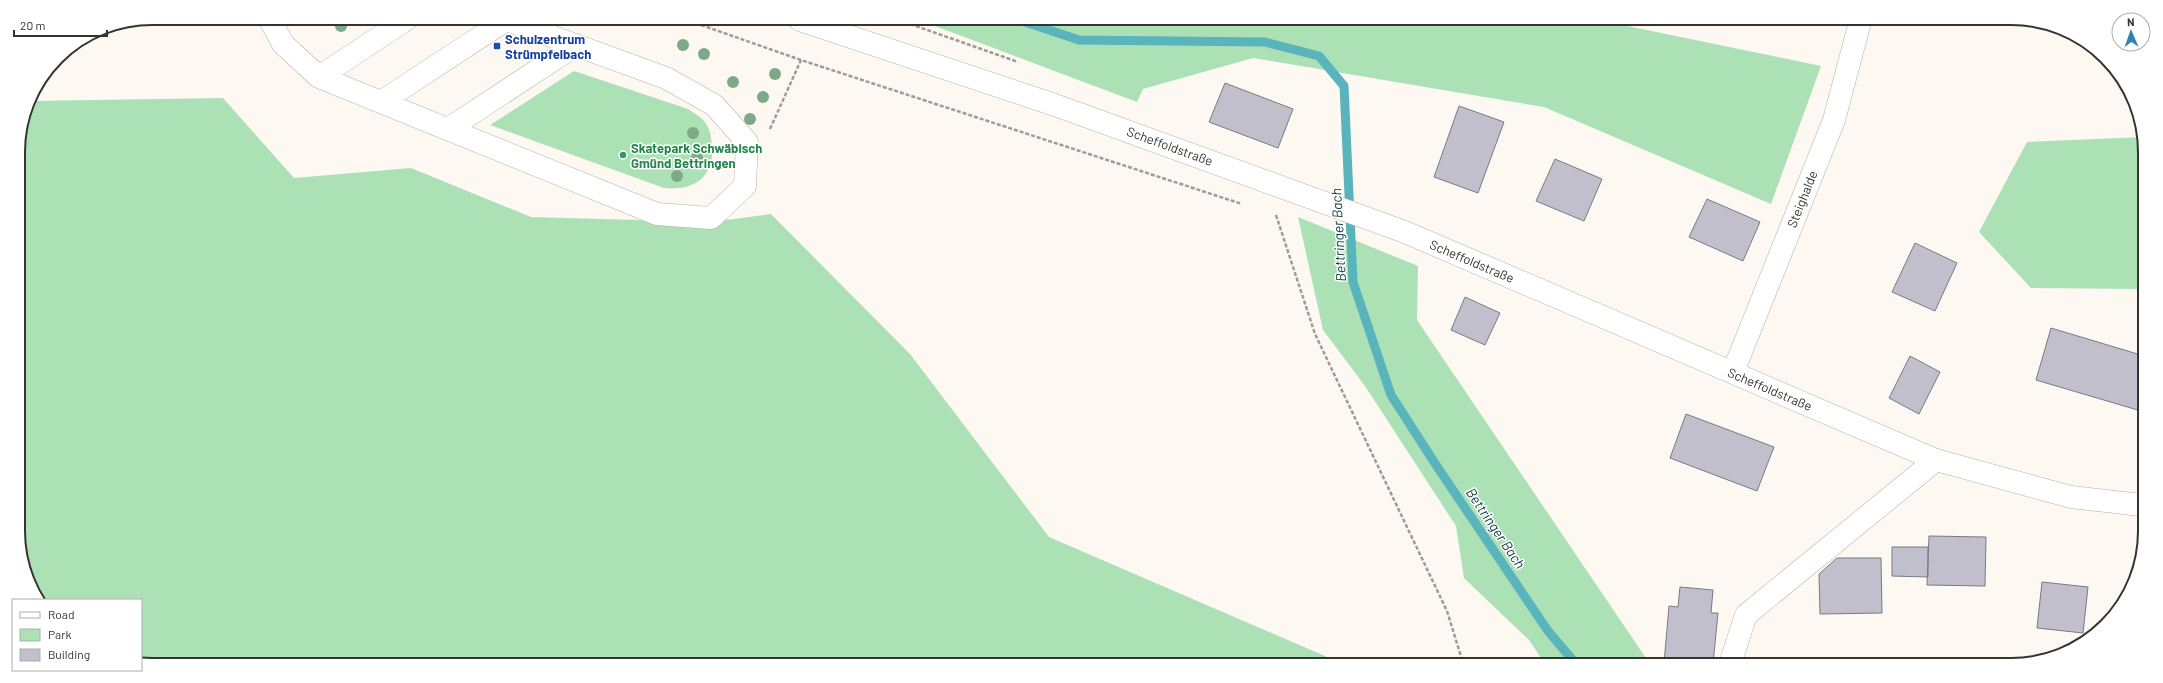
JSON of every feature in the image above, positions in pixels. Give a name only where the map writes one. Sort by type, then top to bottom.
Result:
[{"type":"main road","points":[[273,25],[283,44],[319,77],[657,214],[711,218],[745,186],[747,142],[714,105],[666,78],[521,25]]},
{"type":"main road","points":[[319,77],[398,25]]},
{"type":"main road","points":[[381,102],[496,25]]},
{"type":"main road","name":"Scheffoldstraße","points":[[815,25],[1055,104],[1405,232],[1936,460],[2071,497],[2138,505]]},
{"type":"main road","name":"Steighalde","points":[[1732,372],[1834,120],[1859,25]]},
{"type":"main road","points":[[448,129],[576,45]]},
{"type":"main road","points":[[1732,658],[1746,615],[1936,460]]},
{"type":"path","points":[[701,25],[801,60],[1246,205]]},
{"type":"path","points":[[770,130],[801,60]]},
{"type":"path","points":[[1268,213],[1276,215],[1307,195]]},
{"type":"path","points":[[1276,215],[1315,334],[1447,611],[1461,658]]},
{"type":"green space","points":[[932,25],[1623,25],[1821,66],[1771,204],[1544,107],[1253,58],[1143,89],[1137,102]]},
{"type":"green space","name":"Skatepark Schwäbisch Gmünd Bettringen","points":[[574,71],[688,109],[699,117],[705,122],[711,136],[712,156],[710,166],[706,173],[700,180],[685,187],[664,188],[490,125]]},
{"type":"green space","points":[[223,98],[294,178],[411,168],[531,217],[711,222],[771,214],[910,354],[1049,537],[1329,658],[142,657],[142,599],[45,599],[35,580],[27,556],[25,540],[25,143],[29,119],[36,101]]},
{"type":"green space","points":[[2137,137],[2138,289],[2031,288],[1979,232],[2027,142]]},
{"type":"green space","points":[[1298,217],[1418,266],[1417,320],[1646,658],[1541,658],[1529,640],[1464,578],[1456,526],[1365,386],[1323,330]]},
{"type":"building","points":[[1225,83],[1293,109],[1278,148],[1209,122]]},
{"type":"building","points":[[1459,106],[1504,122],[1478,193],[1434,177]]},
{"type":"building","points":[[1555,159],[1602,179],[1584,221],[1536,201]]},
{"type":"building","points":[[1707,199],[1760,222],[1743,261],[1689,237]]},
{"type":"building","points":[[1915,243],[1957,263],[1935,311],[1892,292]]},
{"type":"building","points":[[1465,297],[1500,313],[1485,345],[1451,330]]},
{"type":"building","points":[[2051,328],[2138,354],[2138,410],[2036,380]]},
{"type":"building","points":[[1910,356],[1940,372],[1919,414],[1889,398]]},
{"type":"building","points":[[1686,414],[1774,447],[1757,491],[1670,458]]},
{"type":"building","points":[[1929,536],[1986,537],[1985,586],[1927,585]]},
{"type":"building","points":[[1892,547],[1928,547],[1928,577],[1892,576]]},
{"type":"building","points":[[1837,558],[1881,558],[1882,613],[1820,614],[1819,574]]},
{"type":"building","points":[[2042,582],[2088,587],[2083,633],[2037,628]]},
{"type":"building","points":[[1680,587],[1713,590],[1711,613],[1718,613],[1714,658],[1664,658],[1669,606],[1678,607]]},
{"type":"waterway","name":"Bettringer Bach","points":[[1034,25],[1079,40],[1265,42],[1319,56],[1344,86],[1353,282],[1391,395],[1438,468],[1548,631],[1571,658]]},
{"type":"place","name":"Schulzentrum Strümpfelbach","points":[[497,46]]},
{"type":"place","name":"Skatepark Schwäbisch Gmünd Bettringen","points":[[623,155]]}]
